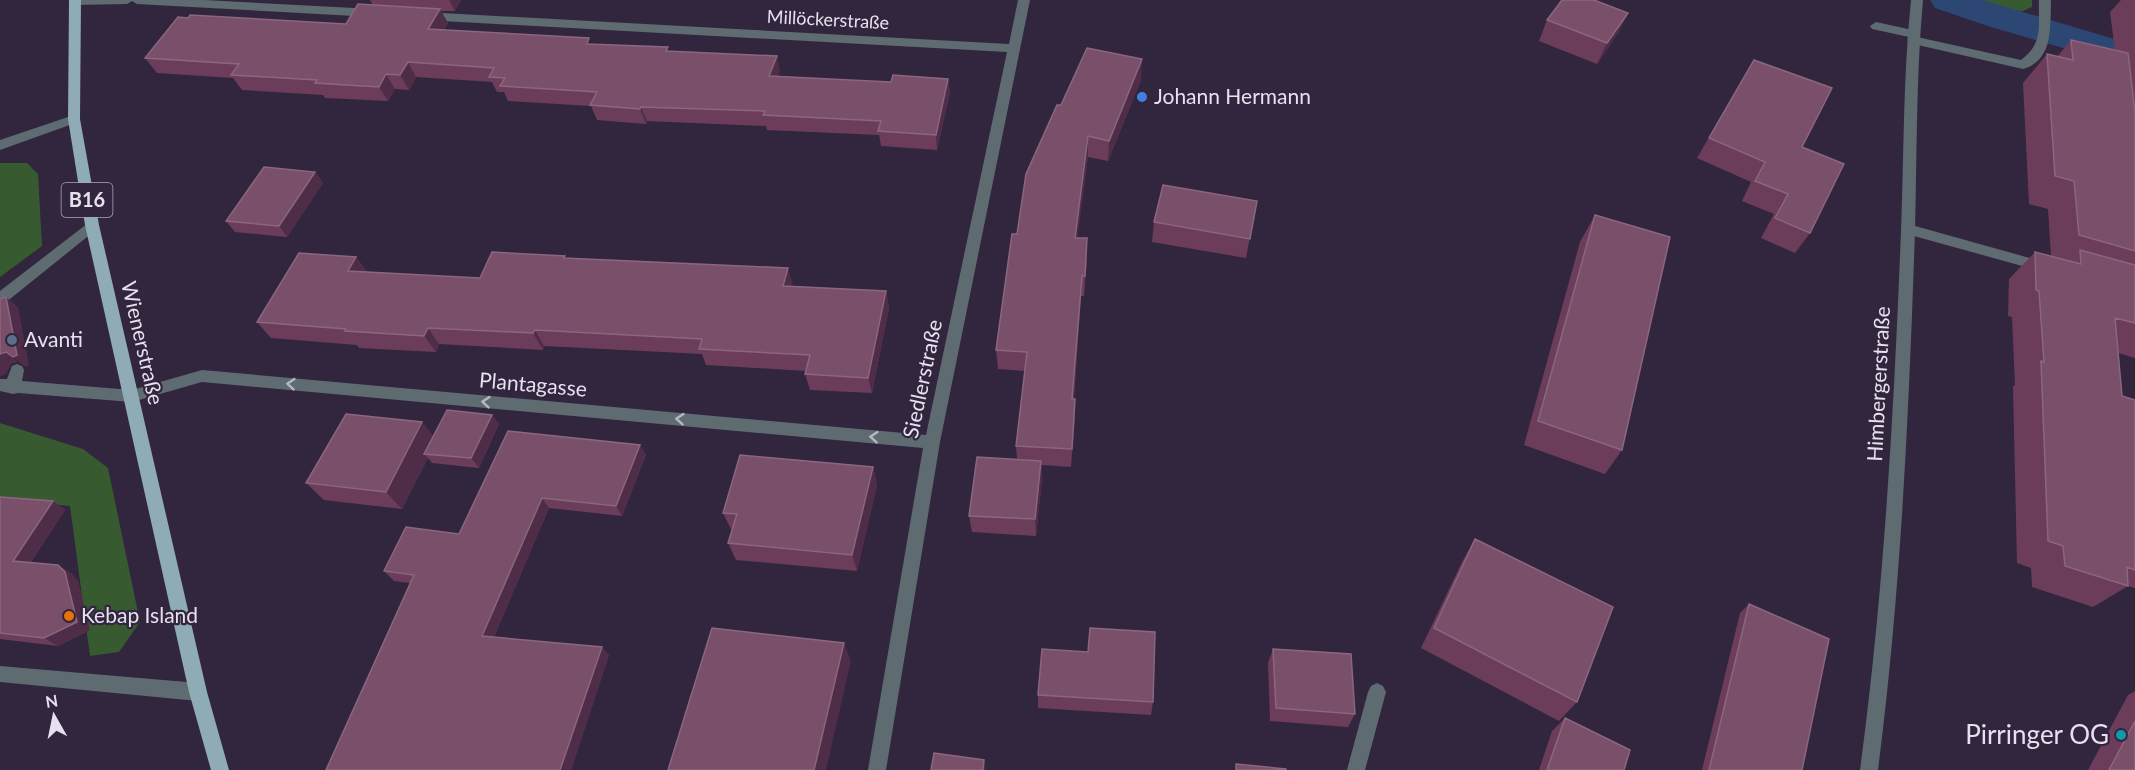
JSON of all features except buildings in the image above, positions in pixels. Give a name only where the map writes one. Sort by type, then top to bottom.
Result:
[{"type":"main road","name":"Wienerstraße","points":[[75,1],[74,119],[92,225],[198,692],[220,770]]},
{"type":"street","points":[[75,1],[127,0]]},
{"type":"street","points":[[137,0],[386,14]]},
{"type":"street","name":"Siedlerstraße","points":[[877,770],[932,442],[1024,0]]},
{"type":"street","name":"Himbergerstraße","points":[[1869,770],[1888,612],[1908,230],[1913,37],[1917,0]]},
{"type":"street","points":[[1876,26],[2023,65],[2039,53],[2044,38],[2045,0]]},
{"type":"street","name":"Millöckerstraße","points":[[410,15],[1014,48]]},
{"type":"street","points":[[0,145],[74,119]]},
{"type":"street","points":[[2,304],[92,225]]},
{"type":"street","points":[[1908,230],[2056,271]]},
{"type":"street","points":[[6,386],[17,370]]},
{"type":"street","name":"Plantagasse","points":[[6,386],[132,396],[202,376],[932,442]]},
{"type":"street","points":[[0,674],[198,692]]},
{"type":"street","points":[[1356,770],[1377,693]]},
{"type":"green space","points":[[1970,0],[2032,0],[2032,7],[2016,14],[1979,6]]},
{"type":"green space","points":[[0,163],[27,163],[38,174],[42,246],[0,277]]},
{"type":"green space","points":[[0,423],[83,449],[108,468],[140,622],[119,652],[90,656],[70,506],[0,499]]},
{"type":"waterway","points":[[1947,0],[2003,19],[2108,49]]},
{"type":"place","name":"Johann Hermann","points":[[1142,97]]},
{"type":"place","name":"Avanti","points":[[12,340]]},
{"type":"place","name":"Kebap Island","points":[[69,616]]},
{"type":"place","name":"Pirringer OG","points":[[2121,735]]}]
